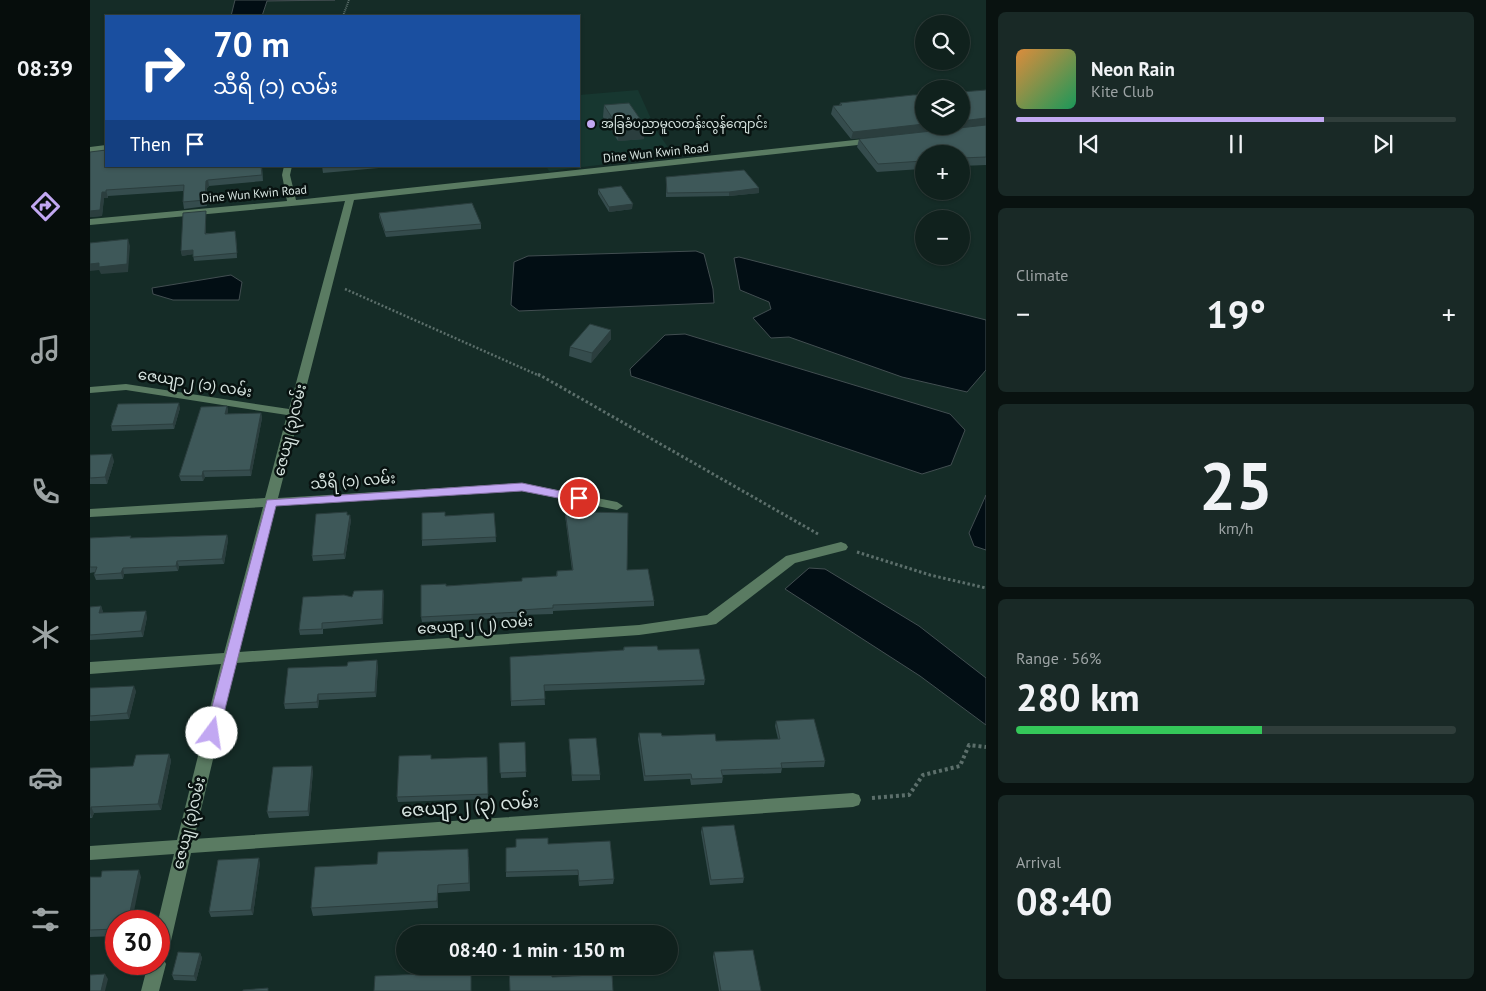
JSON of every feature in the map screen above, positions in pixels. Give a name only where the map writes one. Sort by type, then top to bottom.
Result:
[{"type":"street","name":"Dine Wun Kwin Road","points":[[90,222],[350,198],[887,140]]},
{"type":"street","points":[[90,150],[105,148]]},
{"type":"street","points":[[288,167],[286,176],[292,202]]},
{"type":"street","name":"ဇေယျ (၃)လမ်း","points":[[169,910],[183,846],[350,198]]},
{"type":"street","name":"ဇေယျာ၂ (၁) လမ်း","points":[[90,390],[126,387],[294,414]]},
{"type":"street","name":"သီရိ (၁) လမ်း","points":[[90,513],[522,487],[617,506]]},
{"type":"street","name":"ဇေယျာ၂ (၂) လမ်း","points":[[90,668],[640,630],[711,620],[791,559],[841,547]]},
{"type":"street","name":"ဇေယျာ၂ (၃) လမ်း","points":[[90,853],[852,800]]},
{"type":"street","points":[[150,991],[154,975]]},
{"type":"path","points":[[343,15],[349,1],[354,0]]},
{"type":"path","points":[[329,280],[534,372],[841,547],[930,575],[986,588]]},
{"type":"path","points":[[852,800],[909,795],[923,775],[960,766],[969,745],[986,748]]},
{"type":"shaded area","points":[[235,0],[335,0],[267,1],[262,15],[231,15]]},
{"type":"shaded area","points":[[638,90],[656,130],[674,156],[549,171],[547,167],[580,167],[580,95]]},
{"type":"shaded area","points":[[696,251],[704,254],[713,289],[714,303],[519,311],[511,305],[514,262],[528,256]]},
{"type":"shaded area","points":[[739,257],[986,320],[986,370],[967,392],[902,377],[789,337],[771,338],[753,318],[771,309],[769,302],[740,290],[734,258]]},
{"type":"shaded area","points":[[231,275],[242,282],[239,300],[173,300],[153,294],[152,288]]},
{"type":"shaded area","points":[[685,334],[950,414],[965,430],[951,465],[922,474],[631,376],[630,369],[665,335]]},
{"type":"shaded area","points":[[986,495],[986,550],[974,546],[969,533]]},
{"type":"shaded area","points":[[809,568],[825,569],[919,626],[986,678],[986,725],[920,676],[785,589]]},
{"type":"building","points":[[986,90],[986,118],[970,120],[970,91]]},
{"type":"building","points":[[915,95],[915,125],[853,132],[833,106],[842,105],[840,103]]},
{"type":"building","points":[[629,103],[645,126],[619,129],[604,105]]},
{"type":"building","points":[[986,125],[986,157],[970,158],[970,145],[915,145],[915,162],[878,164],[859,139],[915,133],[915,135],[970,135],[970,127]]},
{"type":"building","points":[[105,150],[105,167],[261,167],[262,175],[208,180],[206,181],[205,200],[183,202],[184,185],[106,190],[106,192],[102,192],[100,210],[90,211],[90,152]]},
{"type":"building","points":[[744,170],[759,188],[729,192],[667,193],[666,177]]},
{"type":"building","points":[[621,186],[633,204],[609,207],[598,189]]},
{"type":"building","points":[[472,203],[481,224],[385,232],[379,213]]},
{"type":"building","points":[[206,211],[205,234],[235,231],[237,253],[193,257],[193,250],[181,251],[183,213]]},
{"type":"building","points":[[128,239],[127,264],[99,267],[99,263],[90,264],[90,243]]},
{"type":"building","points":[[590,324],[611,330],[592,353],[570,347]]},
{"type":"building","points":[[179,403],[173,424],[111,426],[118,404]]},
{"type":"building","points":[[227,406],[225,414],[261,413],[250,470],[203,471],[202,476],[179,476],[201,407]]},
{"type":"building","points":[[112,454],[105,477],[90,478],[90,455]]},
{"type":"building","points":[[589,509],[589,512],[628,513],[627,570],[648,569],[654,601],[553,605],[553,608],[520,610],[520,612],[421,617],[421,585],[446,584],[446,586],[522,581],[522,578],[557,576],[557,571],[573,570],[565,510]]},
{"type":"building","points":[[347,512],[347,515],[350,515],[344,554],[312,556],[316,514]]},
{"type":"building","points":[[445,512],[445,516],[494,513],[496,537],[422,540],[422,513]]},
{"type":"building","points":[[227,535],[222,559],[177,561],[176,566],[123,568],[121,573],[94,575],[97,567],[90,567],[90,538]]},
{"type":"building","points":[[383,590],[382,619],[322,623],[322,629],[299,630],[303,597],[344,595],[352,597],[354,591]]},
{"type":"building","points":[[101,606],[99,613],[146,611],[141,631],[90,635],[90,607]]},
{"type":"building","points":[[657,646],[658,650],[699,649],[705,680],[544,685],[545,699],[511,701],[510,657],[624,650],[624,647]]},
{"type":"building","points":[[377,660],[375,692],[318,694],[317,702],[284,704],[288,668],[347,666],[348,662]]},
{"type":"building","points":[[134,686],[127,713],[90,716],[90,688]]},
{"type":"building","points":[[814,719],[825,761],[781,763],[782,768],[721,770],[723,778],[692,779],[691,774],[645,776],[639,733],[661,733],[662,736],[715,734],[716,741],[780,739],[776,721]]},
{"type":"building","points":[[596,738],[600,775],[572,775],[569,739]]},
{"type":"building","points":[[525,742],[526,772],[500,773],[499,743]]},
{"type":"building","points":[[169,754],[158,804],[91,807],[90,811],[90,768],[133,766],[136,755]]},
{"type":"building","points":[[431,755],[431,759],[487,757],[488,794],[397,797],[399,756]]},
{"type":"building","points":[[312,766],[308,811],[267,812],[273,767]]},
{"type":"building","points":[[734,825],[744,878],[711,880],[702,827]]},
{"type":"building","points":[[548,838],[548,844],[610,841],[614,879],[579,881],[578,870],[506,872],[506,848],[516,847],[516,839]]},
{"type":"building","points":[[468,849],[469,883],[438,885],[437,901],[311,908],[315,867],[377,864],[378,852]]},
{"type":"building","points":[[259,858],[251,910],[209,912],[218,860]]},
{"type":"building","points":[[139,870],[130,910],[105,910],[105,929],[90,930],[90,877],[101,877],[102,871]]},
{"type":"building","points":[[753,950],[761,991],[721,991],[714,952]]},
{"type":"building","points":[[178,952],[200,953],[194,976],[172,975]]},
{"type":"building","points":[[105,974],[101,991],[90,991],[90,975]]},
{"type":"building","points":[[471,975],[471,991],[374,991],[375,976]]},
{"type":"building","points":[[509,975],[552,975],[552,977],[612,975],[613,991],[510,991]]},
{"type":"building","points":[[268,988],[268,991],[243,991],[243,990]]},
{"type":"place","name":"အခြခံပညာမူလတန်းလွန်ကျောင်း","points":[[591,124]]},
{"type":"route","points":[[212,733],[272,503],[522,487],[579,498]]}]
